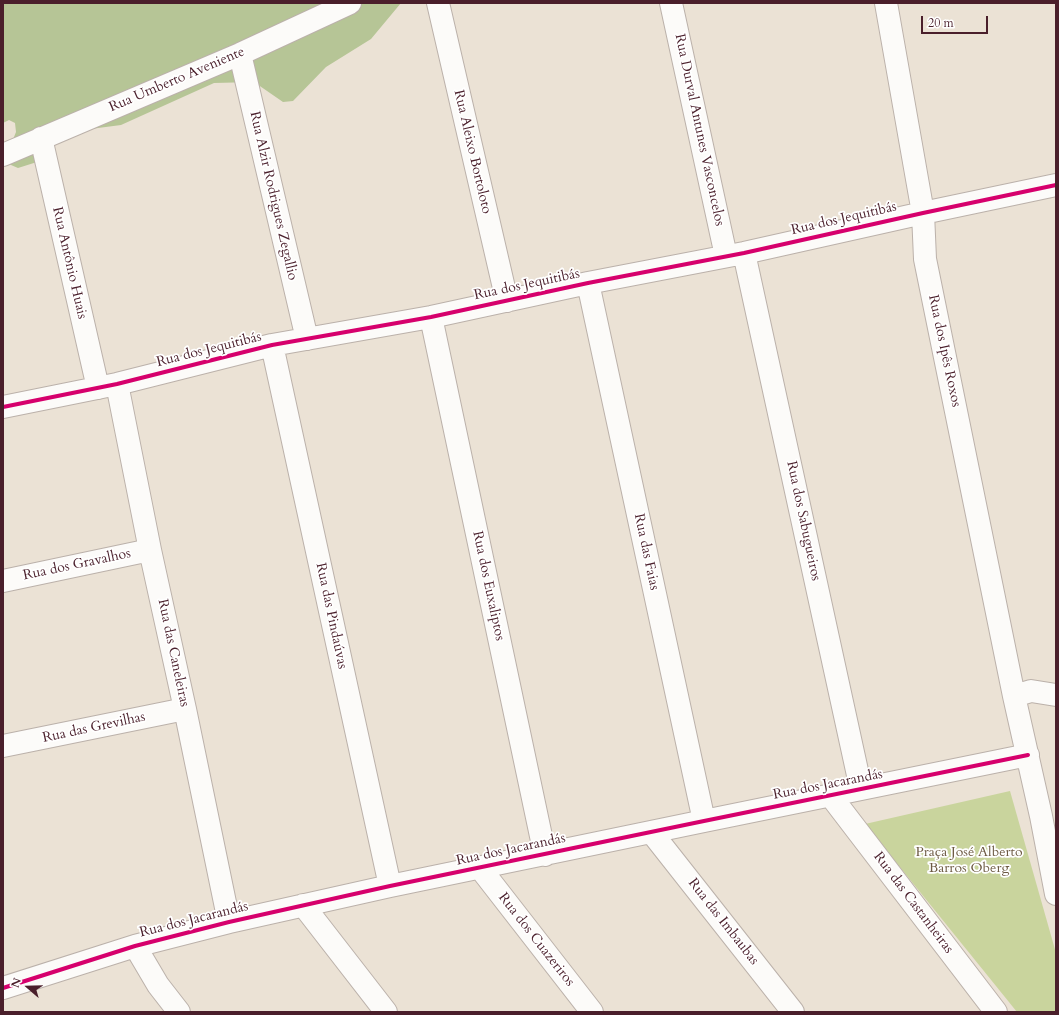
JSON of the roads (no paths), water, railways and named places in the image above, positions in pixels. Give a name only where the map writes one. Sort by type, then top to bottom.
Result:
[{"type":"street","name":"Rua Umberto Aveniente","points":[[3,155],[240,54],[350,3]]},
{"type":"street","name":"Rua Aleixo Bortoloto","points":[[438,3],[507,301]]},
{"type":"street","name":"Rua Durval Antunes Vasconcelos","points":[[671,3],[735,255]]},
{"type":"street","name":"Rua dos Ipês Roxos","points":[[886,3],[923,213],[925,258],[1014,696],[1028,756],[1048,814],[1056,894]]},
{"type":"street","name":"Rua Alzir Rodrigues Zegallio","points":[[240,54],[307,339]]},
{"type":"street","name":"Rua Antônio Huais","points":[[41,138],[107,386]]},
{"type":"street","name":"Rua dos Jequitibás","points":[[3,407],[107,386],[272,345],[431,317],[588,283],[735,255],[1056,185]]},
{"type":"street","name":"Rua dos Sabugueiros","points":[[735,255],[861,789]]},
{"type":"street","name":"Rua das Faias","points":[[588,283],[704,821]]},
{"type":"street","name":"Rua dos Euxaliptos","points":[[431,317],[545,855]]},
{"type":"street","name":"Rua das Pindaúvas","points":[[272,345],[390,886]]},
{"type":"street","name":"Rua das Caneleiras","points":[[107,386],[150,550],[185,709],[229,922]]},
{"type":"street","name":"Rua dos Gravalhos","points":[[3,581],[150,550]]},
{"type":"street","points":[[1014,696],[1031,691],[1056,695]]},
{"type":"street","name":"Rua das Grevilhas","points":[[3,746],[185,709]]},
{"type":"street","name":"Rua dos Jacarandás","points":[[3,988],[135,946],[303,905],[830,795],[1028,756]]},
{"type":"street","name":"Rua das Castanheiras","points":[[830,795],[996,1012]]},
{"type":"street","name":"Rua das Imbaubas","points":[[652,832],[794,1012]]},
{"type":"street","name":"Rua dos Cuazeriros","points":[[480,868],[592,1012]]},
{"type":"street","points":[[303,905],[386,1012]]},
{"type":"street","points":[[135,946],[158,985],[180,1012]]},
{"type":"park label","name":"Praça José Alberto Barros Oberg","points":[[969,862]]}]
